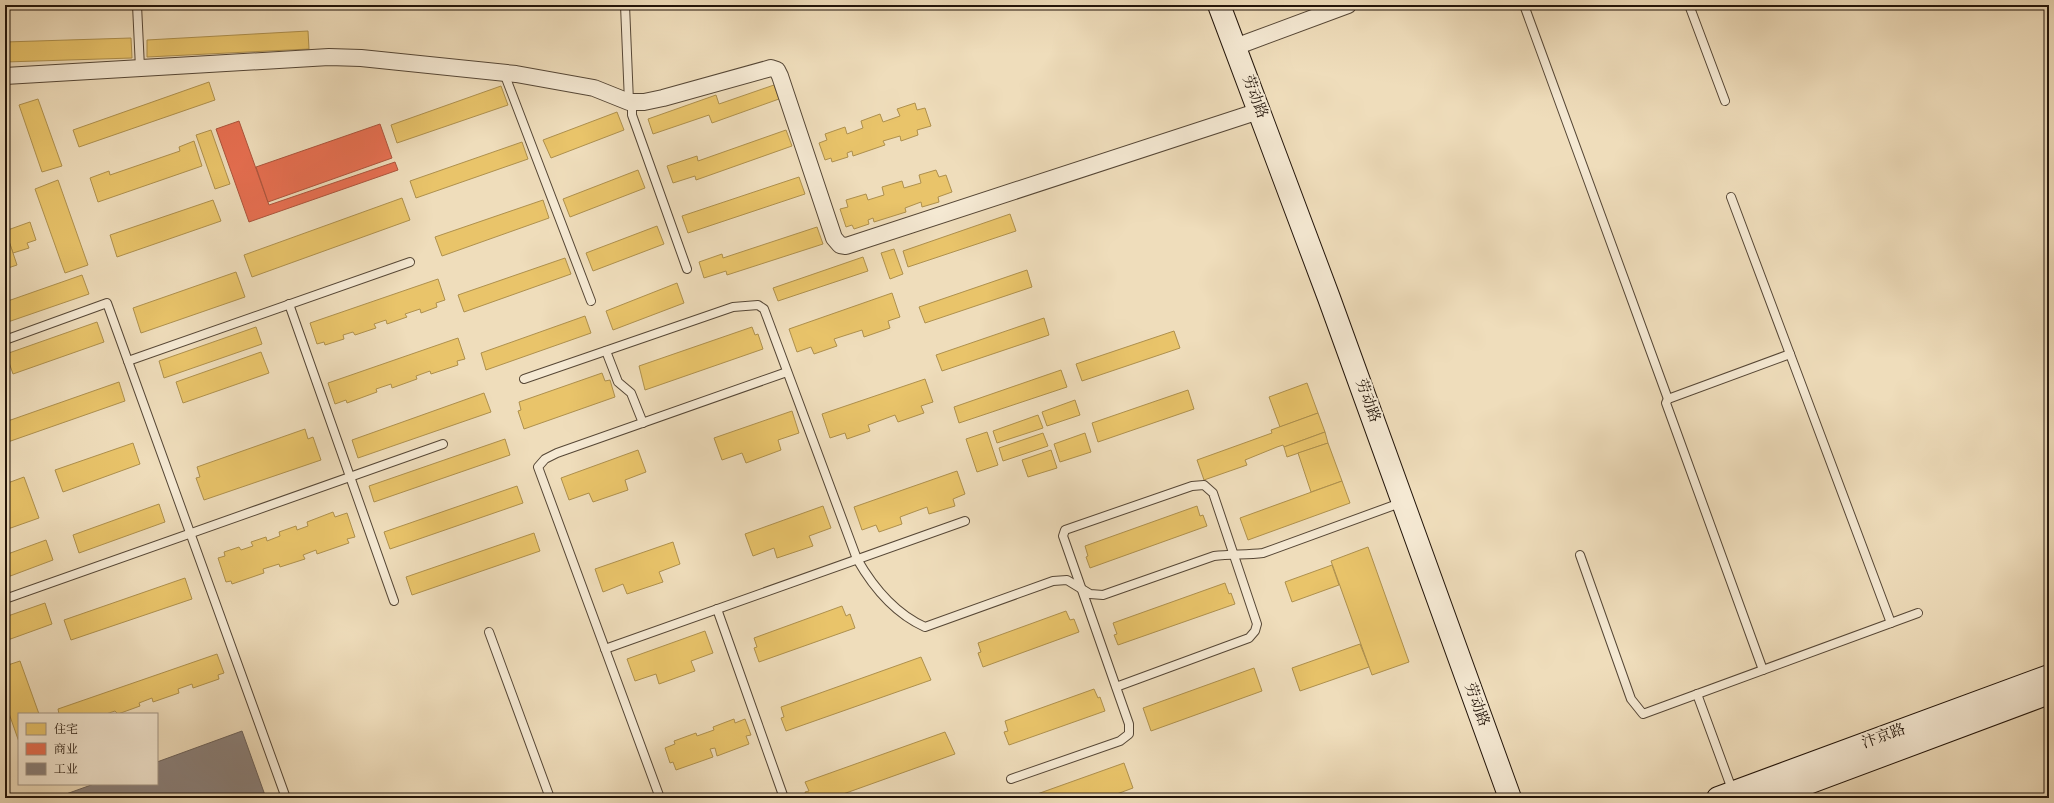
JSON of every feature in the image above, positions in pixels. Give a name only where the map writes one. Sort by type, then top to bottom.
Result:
[{"type":"street","name":"劳动路","points":[[1219,5],[1404,502],[1510,798]]},
{"type":"street","points":[[1235,47],[1348,5]]},
{"type":"street","points":[[5,76],[329,57],[361,58],[504,73],[594,88],[630,102],[644,102],[771,68],[777,70],[834,238],[840,244],[846,246],[1259,111]]},
{"type":"street","name":"汴京路","points":[[1726,795],[2049,676]]},
{"type":"street","name":"汴京路","points":[[1768,798],[2049,693]]},
{"type":"lane","points":[[137,5],[140,68]]},
{"type":"lane","points":[[625,5],[632,115],[687,269]]},
{"type":"lane","points":[[1524,5],[1668,399],[1666,403],[1763,670]]},
{"type":"lane","points":[[1689,5],[1725,102]]},
{"type":"lane","points":[[504,73],[591,301]]},
{"type":"lane","points":[[1731,197],[1891,623]]},
{"type":"lane","points":[[128,361],[410,262]]},
{"type":"lane","points":[[5,340],[107,303],[286,798]]},
{"type":"lane","points":[[289,304],[394,601]]},
{"type":"lane","points":[[524,379],[733,307],[758,305],[764,309],[858,559],[867,575],[888,600],[903,614],[925,627],[1052,582],[1067,580],[1090,594],[1103,595],[1214,556],[1234,554],[1246,556],[1263,553],[1404,502]]},
{"type":"lane","points":[[606,351],[618,382],[631,393],[643,423]]},
{"type":"lane","points":[[1668,399],[1790,354]]},
{"type":"lane","points":[[660,798],[538,466],[545,459],[557,453],[787,372]]},
{"type":"lane","points":[[5,599],[443,444]]},
{"type":"lane","points":[[1011,779],[1120,741],[1129,734],[1130,724],[1116,687],[1063,536],[1065,530],[1192,486],[1204,485],[1213,493],[1257,624],[1255,631],[1248,638],[1116,687]]},
{"type":"lane","points":[[605,648],[965,521]]},
{"type":"lane","points":[[1580,555],[1631,699],[1643,714],[1918,613]]},
{"type":"lane","points":[[717,609],[784,798]]},
{"type":"lane","points":[[489,632],[550,798]]},
{"type":"lane","points":[[1697,694],[1726,795]]},
{"type":"building: 住宅","points":[[308,31],[309,49],[147,57],[147,40]]},
{"type":"building: 住宅","points":[[131,38],[132,58],[5,62],[5,42]]},
{"type":"building: 住宅","points":[[209,82],[215,100],[79,147],[73,130]]},
{"type":"building: 住宅","points":[[774,85],[779,99],[712,123],[709,115],[653,134],[648,119],[716,95],[719,104]]},
{"type":"building: 住宅","points":[[501,86],[508,105],[397,143],[391,125]]},
{"type":"building: 住宅","points":[[38,99],[62,166],[42,172],[19,105]]},
{"type":"building: 住宅","points":[[915,103],[917,110],[925,108],[931,126],[917,130],[918,135],[901,141],[900,136],[883,141],[885,145],[853,156],[852,151],[847,153],[848,157],[832,162],[831,158],[825,160],[819,143],[827,140],[825,134],[845,127],[847,134],[863,128],[861,121],[880,114],[883,122],[900,116],[897,109]]},
{"type":"building: 住宅","points":[[617,112],[624,130],[551,158],[543,140]]},
{"type":"building: 住宅","points":[[211,130],[230,184],[215,189],[196,135]]},
{"type":"building: 住宅","points":[[786,130],[792,146],[696,180],[695,176],[673,183],[667,166],[697,156],[698,161]]},
{"type":"building: 住宅","points":[[194,141],[202,166],[98,202],[90,178],[109,171],[110,175],[180,151],[179,147]]},
{"type":"building: 住宅","points":[[522,142],[528,159],[416,198],[410,181]]},
{"type":"building: 住宅","points":[[638,170],[645,188],[570,217],[563,199]]},
{"type":"building: 住宅","points":[[936,170],[939,177],[946,175],[952,192],[938,197],[939,202],[922,207],[921,202],[905,208],[906,212],[874,222],[873,218],[868,220],[869,224],[854,229],[852,225],[846,227],[840,209],[848,207],[846,200],[866,194],[868,200],[884,195],[882,187],[902,181],[904,188],[921,183],[919,175]]},
{"type":"building: 住宅","points":[[799,177],[805,194],[688,233],[682,216]]},
{"type":"building: 住宅","points":[[5,178],[9,189],[5,190]]},
{"type":"building: 住宅","points":[[58,180],[88,265],[65,273],[35,189]]},
{"type":"building: 住宅","points":[[402,198],[410,220],[252,277],[244,255]]},
{"type":"building: 住宅","points":[[213,200],[221,221],[117,257],[110,235]]},
{"type":"building: 住宅","points":[[543,200],[549,218],[442,256],[435,237]]},
{"type":"building: 住宅","points":[[1010,214],[1016,231],[908,267],[903,251]]},
{"type":"building: 住宅","points":[[30,222],[36,240],[27,243],[29,248],[13,253],[5,231]]},
{"type":"building: 住宅","points":[[657,226],[664,244],[593,271],[586,253]]},
{"type":"building: 住宅","points":[[817,227],[823,244],[727,275],[726,271],[704,278],[699,262],[722,254],[723,258]]},
{"type":"building: 住宅","points":[[9,241],[17,265],[5,269],[5,243]]},
{"type":"building: 住宅","points":[[894,249],[903,274],[890,279],[881,253]]},
{"type":"building: 住宅","points":[[863,257],[868,271],[778,301],[773,288]]},
{"type":"building: 住宅","points":[[565,258],[571,274],[464,312],[458,295]]},
{"type":"building: 住宅","points":[[1027,270],[1032,287],[925,323],[919,307]]},
{"type":"building: 住宅","points":[[236,272],[245,297],[141,333],[133,308]]},
{"type":"building: 住宅","points":[[82,275],[89,294],[5,323],[5,302]]},
{"type":"building: 住宅","points":[[438,279],[445,300],[436,303],[437,307],[421,313],[420,309],[405,314],[407,317],[387,324],[386,320],[374,324],[376,328],[355,335],[353,332],[343,335],[344,339],[325,345],[324,342],[317,344],[310,323]]},
{"type":"building: 住宅","points":[[677,283],[684,303],[613,330],[606,311]]},
{"type":"building: 住宅","points":[[892,293],[900,317],[888,321],[890,328],[864,337],[862,330],[834,339],[837,346],[814,354],[811,347],[797,352],[789,329]]},
{"type":"building: 住宅","points":[[585,316],[591,333],[486,370],[481,353]]},
{"type":"building: 住宅","points":[[1044,318],[1049,335],[942,371],[936,355]]},
{"type":"building: 住宅","points":[[97,322],[104,342],[13,374],[6,354]]},
{"type":"building: 住宅","points":[[256,327],[262,344],[164,378],[159,361]]},
{"type":"building: 住宅","points":[[752,327],[755,335],[758,334],[763,349],[645,390],[639,366]]},
{"type":"building: 住宅","points":[[1174,331],[1180,348],[1082,381],[1076,364]]},
{"type":"building: 住宅","points":[[458,338],[465,359],[457,361],[458,365],[431,374],[430,371],[416,376],[417,379],[392,388],[391,384],[376,389],[377,392],[347,403],[346,400],[335,404],[328,383]]},
{"type":"building: 住宅","points":[[261,352],[269,373],[183,403],[176,382]]},
{"type":"building: 住宅","points":[[1061,370],[1067,387],[959,423],[954,407]]},
{"type":"building: 住宅","points":[[602,373],[605,381],[610,380],[615,397],[524,429],[518,411],[521,410],[519,402]]},
{"type":"building: 住宅","points":[[925,379],[933,402],[921,406],[924,413],[898,422],[895,415],[868,425],[870,431],[847,439],[845,433],[830,438],[822,414]]},
{"type":"building: 住宅","points":[[119,382],[125,401],[5,443],[5,422]]},
{"type":"building: 住宅","points":[[1307,383],[1318,413],[1280,427],[1269,397]]},
{"type":"building: 住宅","points":[[1188,390],[1194,409],[1098,442],[1092,423]]},
{"type":"building: 住宅","points":[[484,393],[491,412],[358,458],[352,440]]},
{"type":"building: 住宅","points":[[1075,400],[1080,415],[1047,426],[1042,412]]},
{"type":"building: 住宅","points":[[792,411],[799,433],[778,440],[781,450],[746,463],[742,453],[722,460],[714,438]]},
{"type":"building: 住宅","points":[[1318,413],[1325,432],[1284,447],[1283,445],[1277,447],[1245,460],[1247,465],[1204,480],[1197,460],[1272,433],[1271,430]]},
{"type":"building: 住宅","points":[[1038,415],[1043,428],[997,443],[993,431]]},
{"type":"building: 住宅","points":[[305,429],[308,439],[313,437],[321,460],[204,500],[196,478],[200,477],[197,467]]},
{"type":"building: 住宅","points":[[987,432],[998,465],[977,472],[966,439]]},
{"type":"building: 住宅","points":[[1325,432],[1328,443],[1287,457],[1284,447]]},
{"type":"building: 住宅","points":[[1043,433],[1048,446],[1003,461],[999,448]]},
{"type":"building: 住宅","points":[[1085,433],[1091,452],[1060,462],[1054,444]]},
{"type":"building: 住宅","points":[[505,439],[510,455],[374,502],[369,486]]},
{"type":"building: 住宅","points":[[133,443],[140,464],[63,492],[55,470]]},
{"type":"building: 住宅","points":[[1328,443],[1342,481],[1311,492],[1298,453]]},
{"type":"building: 住宅","points":[[638,450],[646,472],[625,480],[628,490],[593,502],[589,493],[569,500],[561,478]]},
{"type":"building: 住宅","points":[[1051,450],[1057,468],[1028,477],[1022,460]]},
{"type":"building: 住宅","points":[[957,471],[965,494],[953,499],[955,506],[929,514],[927,507],[900,517],[902,524],[879,532],[876,525],[862,530],[854,507]]},
{"type":"building: 住宅","points":[[24,477],[39,518],[5,530],[5,484]]},
{"type":"building: 住宅","points":[[1342,481],[1350,503],[1248,540],[1240,518]]},
{"type":"building: 住宅","points":[[517,486],[523,503],[390,549],[384,532]]},
{"type":"building: 住宅","points":[[159,504],[165,522],[79,553],[73,535]]},
{"type":"building: 住宅","points":[[823,506],[831,528],[809,536],[813,546],[777,558],[774,548],[753,556],[745,534]]},
{"type":"building: 住宅","points":[[1197,506],[1200,516],[1203,515],[1207,526],[1090,568],[1086,557],[1088,556],[1085,546]]},
{"type":"building: 住宅","points":[[333,512],[335,517],[347,513],[355,537],[347,539],[349,543],[317,554],[316,550],[303,555],[305,559],[280,567],[279,564],[263,569],[264,573],[232,584],[231,581],[226,582],[218,558],[225,556],[224,552],[239,547],[241,550],[253,546],[251,542],[266,537],[267,541],[280,536],[279,532],[296,526],[297,530],[308,526],[307,522]]},
{"type":"building: 住宅","points":[[534,533],[540,551],[412,595],[406,577]]},
{"type":"building: 住宅","points":[[46,540],[53,560],[5,578],[5,555]]},
{"type":"building: 住宅","points":[[673,542],[680,564],[659,572],[663,582],[627,594],[623,584],[603,592],[595,569]]},
{"type":"building: 住宅","points":[[1368,547],[1409,662],[1372,675],[1331,561]]},
{"type":"building: 住宅","points":[[1332,565],[1339,585],[1292,602],[1285,582]]},
{"type":"building: 住宅","points":[[185,578],[192,599],[71,640],[64,620]]},
{"type":"building: 住宅","points":[[1225,583],[1235,604],[1118,645],[1114,635],[1117,634],[1113,623]]},
{"type":"building: 住宅","points":[[45,603],[52,624],[5,641],[5,617]]},
{"type":"building: 住宅","points":[[842,606],[846,616],[850,614],[855,628],[759,662],[754,648],[757,647],[754,638]]},
{"type":"building: 住宅","points":[[1066,611],[1070,620],[1074,619],[1079,632],[983,667],[978,653],[981,652],[978,643]]},
{"type":"building: 住宅","points":[[705,631],[713,653],[691,661],[695,671],[659,684],[656,674],[635,681],[627,659]]},
{"type":"building: 住宅","points":[[1360,644],[1369,667],[1300,691],[1292,668]]},
{"type":"building: 住宅","points":[[217,654],[224,673],[218,675],[219,679],[193,688],[192,684],[178,689],[179,693],[153,702],[152,698],[139,703],[140,706],[121,713],[117,713],[115,711],[109,713],[59,713],[58,709]]},
{"type":"building: 住宅","points":[[921,657],[931,680],[786,731],[781,718],[784,717],[781,707]]},
{"type":"building: 住宅","points":[[20,661],[39,713],[18,713],[18,739],[5,702],[5,666]]},
{"type":"building: 住宅","points":[[1254,668],[1262,691],[1151,731],[1143,708]]},
{"type":"building: 住宅","points":[[1094,689],[1098,698],[1100,697],[1105,711],[1009,745],[1004,732],[1008,731],[1005,721]]},
{"type":"building: 住宅","points":[[734,719],[735,723],[745,719],[751,735],[746,736],[749,744],[717,756],[715,748],[710,749],[713,757],[676,770],[673,762],[670,763],[665,748],[675,744],[674,741],[696,733],[697,736],[714,730],[713,727]]},
{"type":"building: 住宅","points":[[945,732],[955,754],[832,798],[807,798],[805,792],[809,791],[805,782]]},
{"type":"building: 住宅","points":[[1124,763],[1133,788],[1106,798],[1026,798]]},
{"type":"building: 商业","points":[[239,121],[269,205],[395,162],[398,170],[249,222],[216,129]]},
{"type":"building: 商业","points":[[380,124],[392,158],[268,202],[256,167]]},
{"type":"building: 工业","points":[[242,731],[266,798],[55,798],[91,785],[158,785],[158,762]]}]
